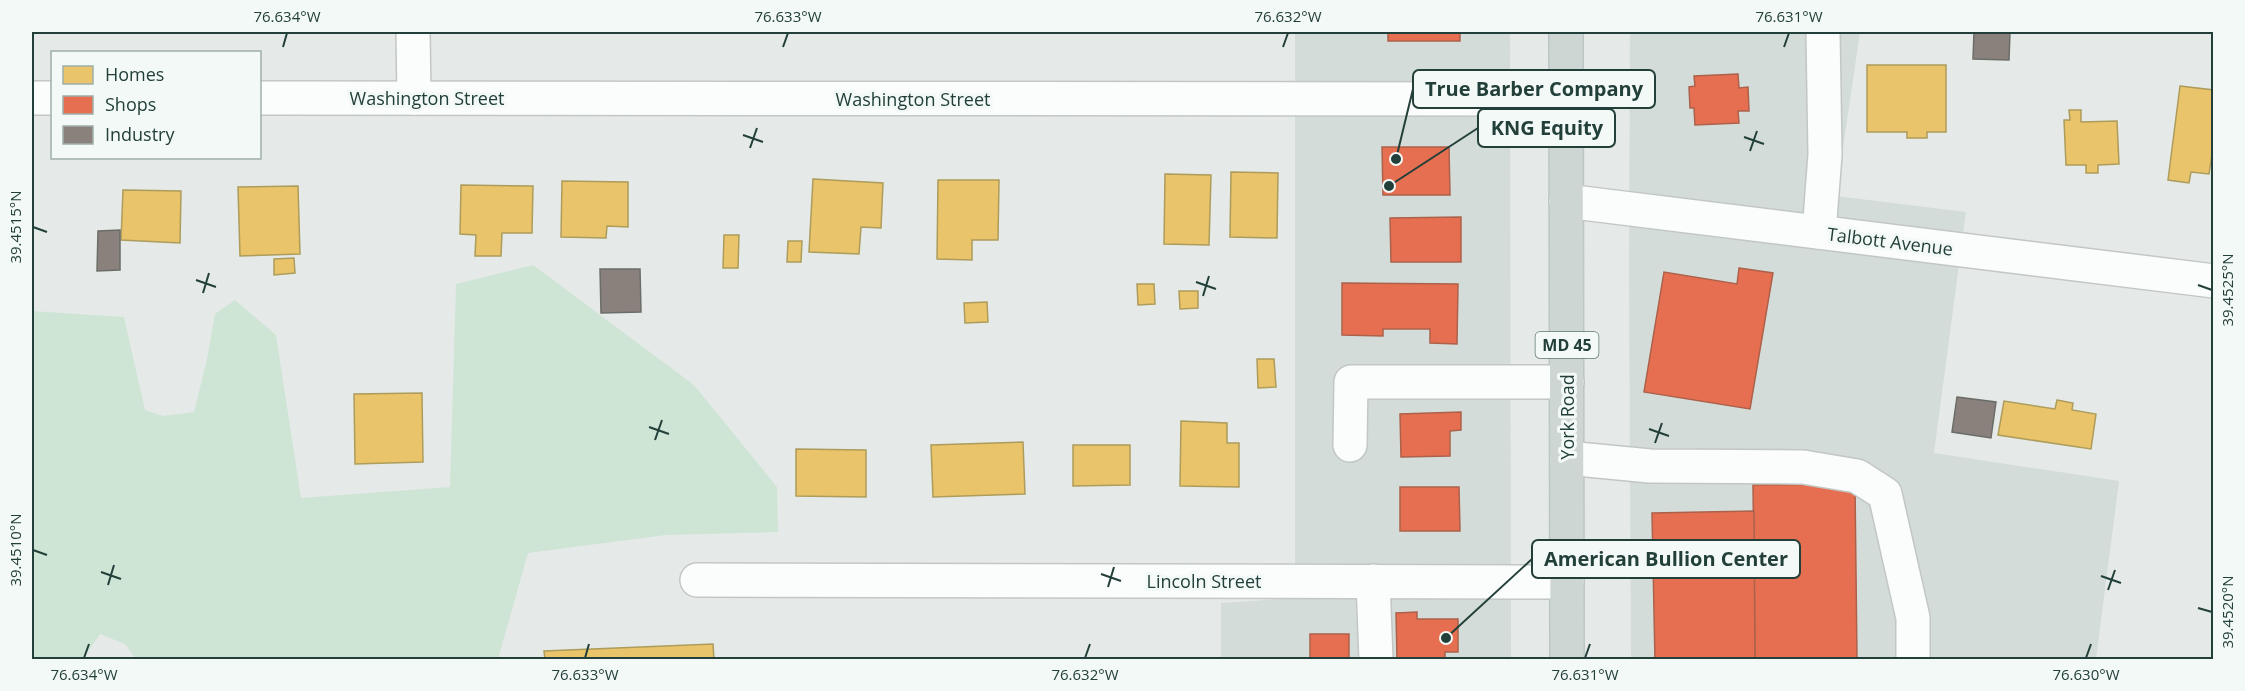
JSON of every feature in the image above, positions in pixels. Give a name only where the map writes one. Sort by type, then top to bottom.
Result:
[{"type":"main road","name":"York Road","points":[[1566,32],[1567,660]]},
{"type":"street","points":[[413,32],[414,98]]},
{"type":"street","points":[[1819,232],[1826,155],[1823,32]]},
{"type":"street","points":[[32,98],[51,98]]},
{"type":"street","name":"Washington Street","points":[[261,98],[1566,99]]},
{"type":"street","name":"Talbott Avenue","points":[[1566,201],[2214,281]]},
{"type":"street","points":[[1350,445],[1351,382],[1567,382]]},
{"type":"street","points":[[1567,458],[1650,466],[1803,466],[1857,476],[1885,494],[1913,618],[1913,660]]},
{"type":"street","name":"Lincoln Street","points":[[697,580],[1567,582]]},
{"type":"street","points":[[1373,581],[1376,660]]},
{"type":"shaded area","points":[[1295,32],[1510,32],[1511,659],[1221,660],[1221,603],[1295,598]]},
{"type":"shaded area","points":[[1630,32],[1860,32],[1836,196],[1966,212],[1934,453],[2119,481],[2096,659],[1631,659]]},
{"type":"green space","points":[[533,265],[694,385],[777,487],[778,532],[666,535],[528,553],[498,659],[136,659],[125,644],[100,634],[83,659],[32,659],[32,311],[124,317],[145,410],[163,416],[194,412],[215,314],[235,300],[276,335],[301,498],[450,487],[456,284]]},
{"type":"building: Homes","points":[[1867,65],[1946,65],[1946,132],[1927,132],[1927,138],[1907,138],[1907,132],[1867,132]]},
{"type":"building: Homes","points":[[2180,86],[2214,90],[2214,141],[2209,174],[2191,172],[2189,183],[2168,180]]},
{"type":"building: Homes","points":[[2069,110],[2081,110],[2081,122],[2117,121],[2119,164],[2098,165],[2098,173],[2086,173],[2086,165],[2066,165],[2064,120],[2070,120]]},
{"type":"building: Homes","points":[[1231,172],[1278,173],[1277,238],[1230,237]]},
{"type":"building: Homes","points":[[1165,174],[1211,175],[1209,245],[1164,244]]},
{"type":"building: Homes","points":[[813,179],[883,183],[881,228],[861,227],[859,254],[809,252]]},
{"type":"building: Homes","points":[[938,180],[999,180],[998,240],[972,240],[972,260],[937,259]]},
{"type":"building: Homes","points":[[562,181],[628,182],[628,227],[607,226],[606,238],[561,237]]},
{"type":"building: Homes","points":[[461,185],[533,186],[532,233],[502,233],[501,256],[475,256],[476,235],[460,234]]},
{"type":"building: Homes","points":[[298,186],[300,254],[240,256],[238,187]]},
{"type":"building: Homes","points":[[123,190],[181,191],[180,243],[121,240]]},
{"type":"building: Homes","points":[[724,235],[739,235],[738,268],[723,268]]},
{"type":"building: Homes","points":[[788,241],[802,241],[801,262],[787,262]]},
{"type":"building: Homes","points":[[294,258],[295,273],[274,275],[274,259]]},
{"type":"building: Homes","points":[[1137,284],[1154,284],[1155,304],[1138,305]]},
{"type":"building: Homes","points":[[1179,291],[1198,291],[1198,308],[1180,309]]},
{"type":"building: Homes","points":[[987,302],[988,322],[965,323],[964,303]]},
{"type":"building: Homes","points":[[1257,359],[1274,359],[1276,387],[1258,388]]},
{"type":"building: Homes","points":[[422,393],[423,462],[355,464],[354,394]]},
{"type":"building: Homes","points":[[2057,400],[2073,403],[2072,410],[2096,414],[2091,449],[1998,435],[2004,401],[2055,409]]},
{"type":"building: Homes","points":[[1181,421],[1227,423],[1227,443],[1239,443],[1239,487],[1180,486]]},
{"type":"building: Homes","points":[[1023,442],[1025,494],[933,497],[931,445]]},
{"type":"building: Homes","points":[[1073,445],[1130,445],[1130,485],[1073,486]]},
{"type":"building: Homes","points":[[796,449],[866,450],[866,497],[796,496]]},
{"type":"building: Homes","points":[[713,644],[714,660],[545,660],[544,651]]},
{"type":"building: Shops","points":[[1388,32],[1460,32],[1460,41],[1388,41]]},
{"type":"building: Shops","points":[[1738,74],[1739,88],[1748,87],[1749,111],[1738,111],[1739,123],[1695,125],[1694,108],[1690,108],[1689,87],[1695,86],[1694,76]]},
{"type":"building: Shops","points":[[1382,147],[1449,147],[1450,195],[1383,195]]},
{"type":"building: Shops","points":[[1461,217],[1461,262],[1391,262],[1390,218]]},
{"type":"building: Shops","points":[[1739,268],[1773,273],[1750,409],[1644,392],[1664,272],[1737,284]]},
{"type":"building: Shops","points":[[1342,283],[1458,284],[1457,344],[1430,343],[1430,329],[1383,329],[1383,336],[1342,335]]},
{"type":"building: Shops","points":[[1461,412],[1461,430],[1450,431],[1450,456],[1401,457],[1400,414]]},
{"type":"building: Shops","points":[[1855,484],[1857,660],[1755,660],[1753,485]]},
{"type":"building: Shops","points":[[1400,487],[1459,487],[1460,531],[1400,531]]},
{"type":"building: Shops","points":[[1754,511],[1755,660],[1655,660],[1652,513]]},
{"type":"building: Shops","points":[[1417,612],[1417,619],[1458,619],[1458,652],[1445,652],[1445,660],[1397,660],[1396,613]]},
{"type":"building: Shops","points":[[1310,634],[1349,634],[1349,660],[1310,660]]},
{"type":"building: Industry","points":[[1974,32],[2010,32],[2009,60],[1973,59]]},
{"type":"building: Industry","points":[[120,230],[120,270],[97,271],[98,231]]},
{"type":"building: Industry","points":[[600,269],[640,269],[641,312],[601,313]]},
{"type":"building: Industry","points":[[1957,397],[1996,402],[1991,438],[1952,432]]},
{"type":"place","name":"True Barber Company","points":[[1396,159]]},
{"type":"place","name":"KNG Equity","points":[[1389,186]]},
{"type":"place","name":"American Bullion Center","points":[[1446,638]]}]
